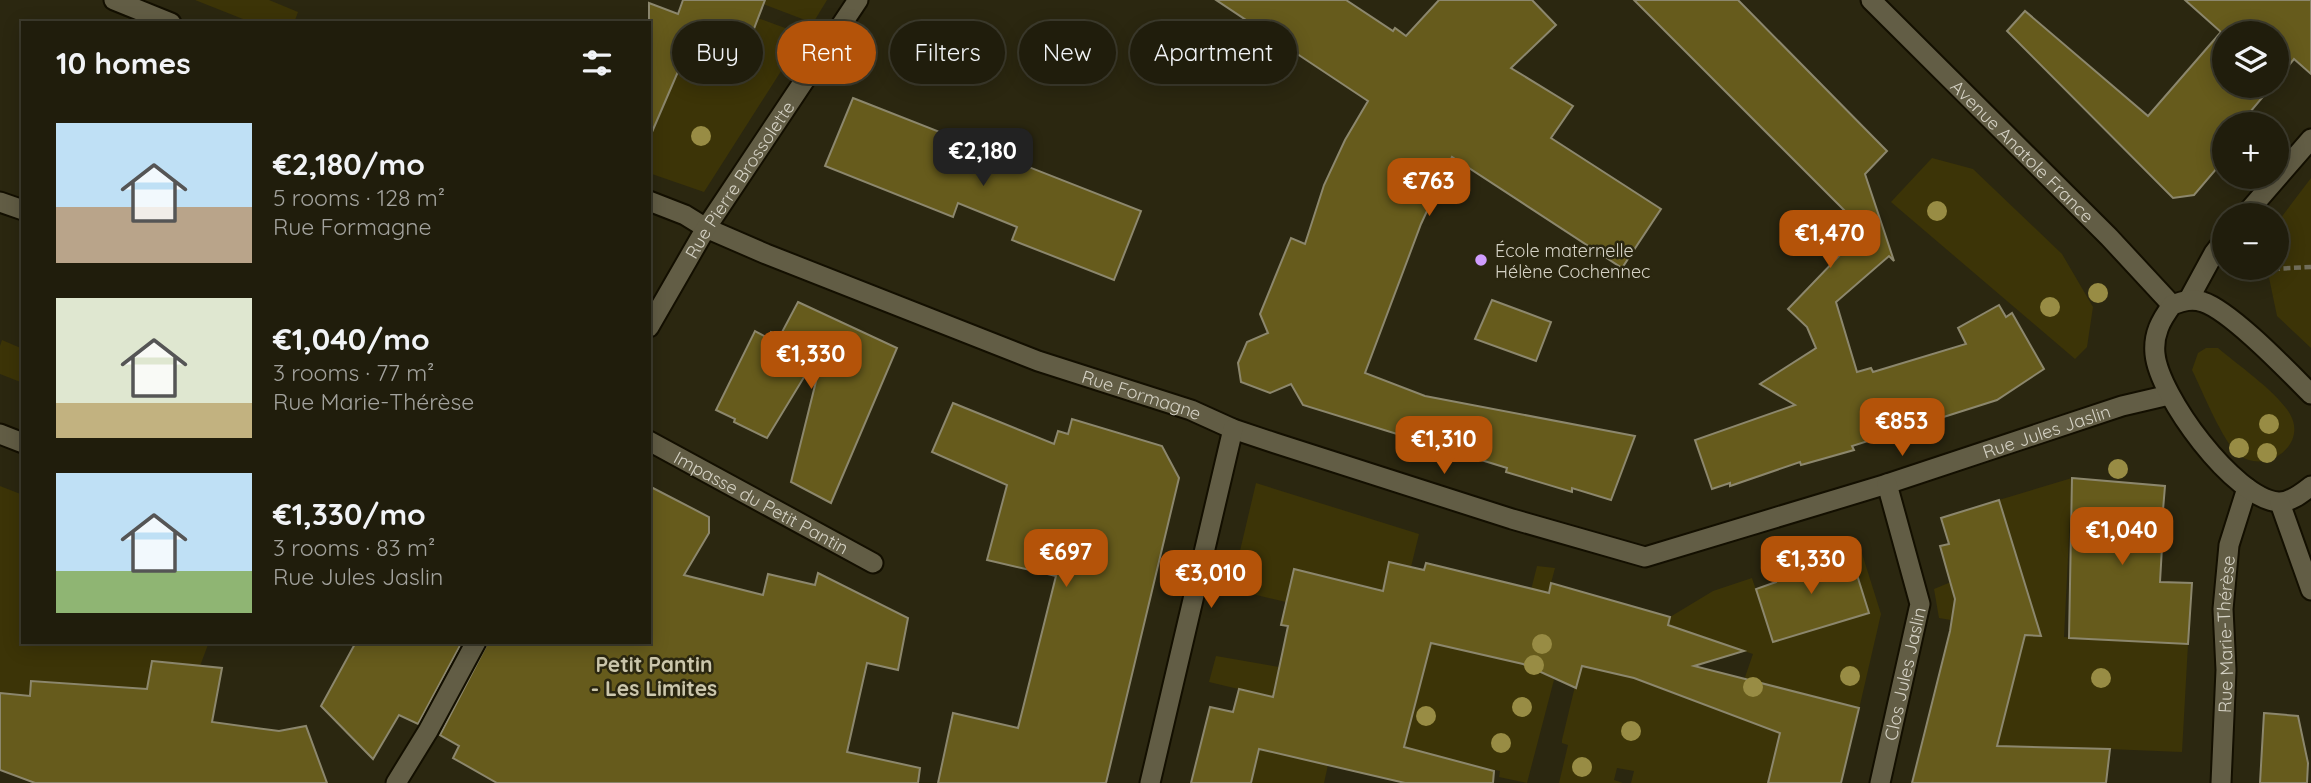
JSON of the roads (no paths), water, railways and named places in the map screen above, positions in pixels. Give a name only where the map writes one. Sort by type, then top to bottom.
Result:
[{"type":"street","points":[[114,0],[166,21]]},
{"type":"street","name":"Rue Pierre Brossolette","points":[[651,324],[706,228],[858,0]]},
{"type":"street","name":"Avenue Anatole France","points":[[1871,0],[2109,237],[2180,302]]},
{"type":"street","points":[[2255,203],[2311,139]]},
{"type":"street","points":[[0,202],[21,209]]},
{"type":"street","name":"Rue Formagne","points":[[651,202],[766,254],[1038,361],[1191,410],[1233,429],[1512,519],[1645,557]]},
{"type":"street","points":[[2212,256],[2180,302],[2157,326],[2155,355],[2169,395],[2206,449],[2225,470],[2247,488],[2280,503],[2298,496],[2311,486]]},
{"type":"street","points":[[2180,302],[2214,307],[2243,330],[2311,394]]},
{"type":"street","name":"Rue Jules Jaslin","points":[[1645,557],[1887,484],[2122,406],[2169,395]]},
{"type":"street","points":[[1150,783],[1233,429]]},
{"type":"street","points":[[0,434],[21,442]]},
{"type":"street","name":"Impasse du Petit Pantin","points":[[651,442],[873,563]]},
{"type":"street","name":"Clos Jules Jaslin","points":[[1880,783],[1920,604],[1887,484]]},
{"type":"street","name":"Rue Marie-Thérèse","points":[[2221,783],[2226,670],[2224,596],[2229,545],[2247,488]]},
{"type":"street","points":[[2280,503],[2311,590]]},
{"type":"street","points":[[396,783],[428,731],[475,644]]},
{"type":"place","name":"École maternelle Hélène Cochennec","points":[[1481,260]]},
{"type":"district","name":"Petit Pantin - Les Limites","points":[[654,676]]}]
